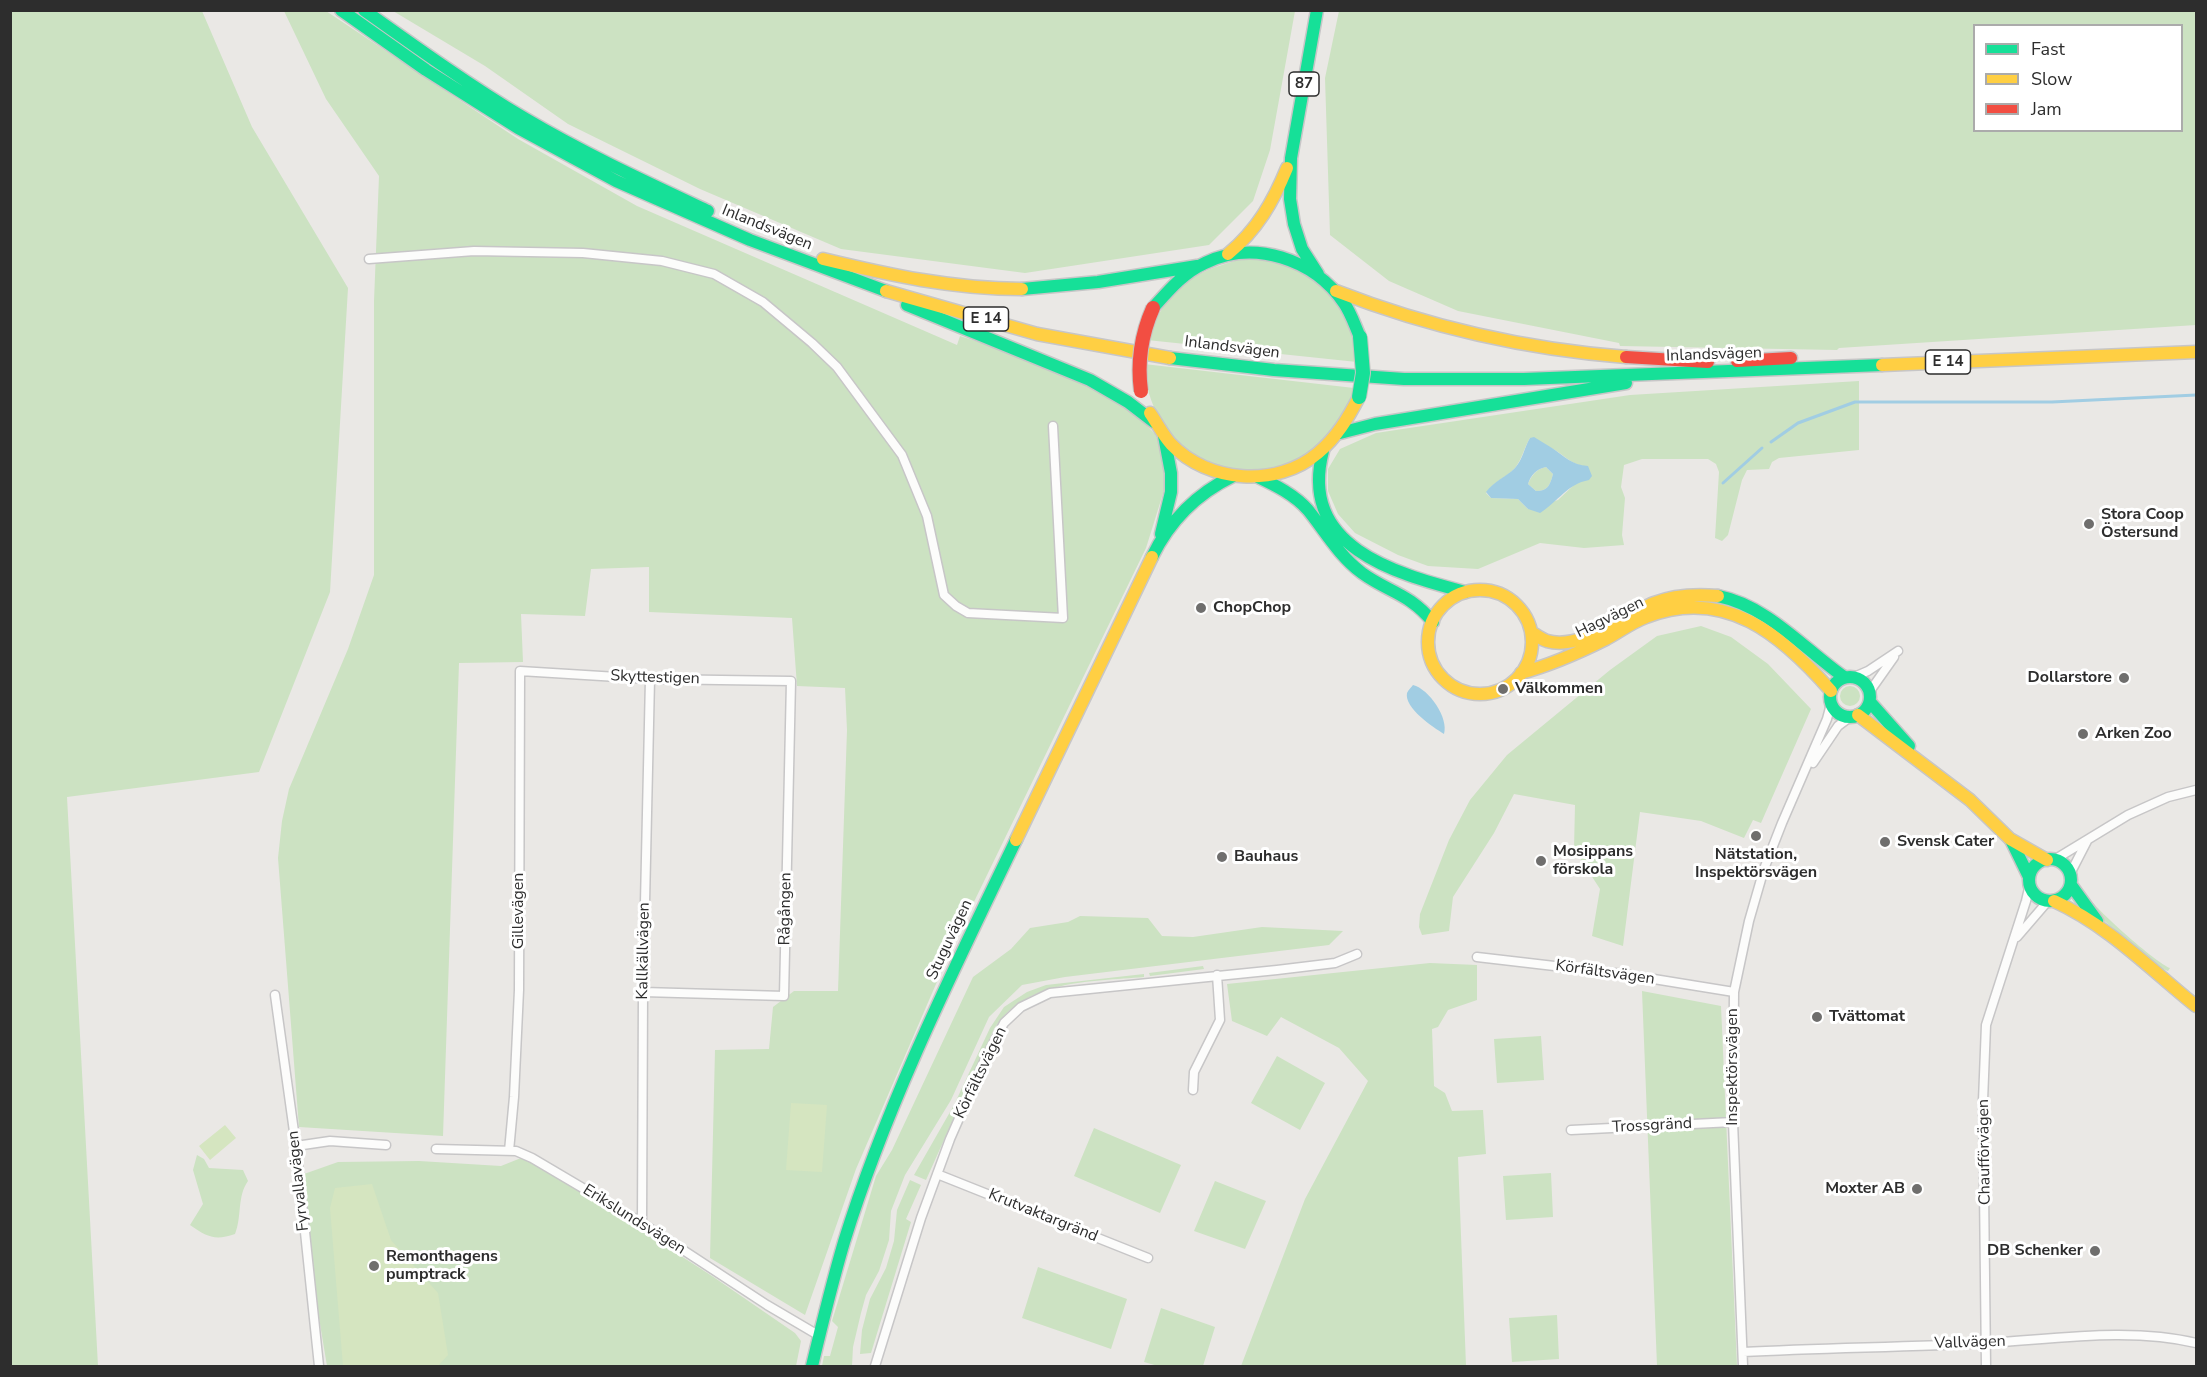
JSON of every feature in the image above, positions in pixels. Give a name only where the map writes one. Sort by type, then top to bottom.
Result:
[{"type":"main road","name":"Inlandsvägen","points":[[341,10],[426,70],[518,128],[616,181],[796,258],[877,288],[1037,334],[1176,358],[1274,370],[1404,379],[1524,379],[2196,352]]},
{"type":"main road","name":"Inlandsvägen","points":[[364,10],[436,61],[524,118],[629,174],[754,232],[898,286],[1041,325],[1169,351],[1273,364],[1402,370],[1524,370],[2196,343]]},
{"type":"main road","name":"87","points":[[1290,158],[1317,10]]},
{"type":"main road","points":[[1197,266],[1172,284],[1154,308],[1142,334],[1139,376],[1141,391],[1154,422],[1163,436],[1183,454],[1207,468],[1233,476],[1258,477],[1293,469],[1323,451],[1340,433],[1348,422],[1359,397],[1363,373],[1360,337],[1351,313],[1336,291],[1318,274],[1302,249],[1294,224],[1290,199],[1290,158]]},
{"type":"main road","points":[[1228,254],[1243,243],[1268,212],[1290,158]]},
{"type":"main road","points":[[823,259],[897,277],[953,286],[999,289],[1059,286],[1197,266],[1228,254],[1244,252],[1275,254],[1318,274]]},
{"type":"main road","points":[[796,258],[848,282],[1011,345],[1107,387],[1129,401],[1154,422]]},
{"type":"main road","points":[[1336,291],[1372,306],[1445,329],[1529,347],[1625,358],[1714,362]]},
{"type":"main road","points":[[1340,433],[1375,424],[1700,371]]},
{"type":"main road","name":"Stuguvägen","points":[[1158,544],[1171,492],[1171,473],[1163,436]]},
{"type":"main road","points":[[1323,451],[1318,466],[1319,499],[1335,529],[1354,548],[1376,563],[1465,592]]},
{"type":"main road","name":"Stuguvägen","points":[[812,1366],[818,1335],[878,1144],[965,948],[1158,544],[1186,504],[1199,493],[1233,476]]},
{"type":"main road","points":[[1258,477],[1279,487],[1306,508],[1337,550],[1362,573],[1410,599],[1424,611],[1432,622]]},
{"type":"main road","points":[[1484,590],[1504,596],[1520,609],[1528,621],[1531,633],[1530,656],[1521,673],[1510,684],[1489,693],[1470,693],[1457,688],[1441,676],[1432,661],[1428,647],[1430,630],[1436,614],[1447,602],[1465,592],[1484,590]]},
{"type":"main road","name":"Hagvägen","points":[[1531,633],[1548,642],[1563,643],[1584,638],[1653,603],[1680,596],[1724,598],[1764,614],[1830,668],[1849,677]]},
{"type":"main road","name":"Hagvägen","points":[[1521,673],[1546,667],[1649,615],[1681,607],[1716,607],[1746,617],[1774,634],[1831,698]]},
{"type":"main road","points":[[1926,765],[1870,696],[1866,683],[1849,677],[1836,682],[1831,698],[1840,714],[1854,716],[1926,765],[1970,800],[2010,839],[2065,865],[2070,880],[2102,926]]},
{"type":"main road","points":[[1854,716],[1865,711],[1870,696]]},
{"type":"main road","points":[[2010,839],[2037,897],[2069,907],[2102,926],[2196,1006]]},
{"type":"main road","points":[[2030,881],[2036,864],[2051,860]]},
{"type":"main road","points":[[2051,901],[2066,894],[2070,880]]},
{"type":"street","points":[[369,259],[474,250],[583,253],[662,261],[714,274],[763,302],[837,367],[902,455],[927,516],[944,595],[968,613],[1063,618],[1053,426]]},
{"type":"street","points":[[1849,677],[1868,671],[1898,651],[1870,696]]},
{"type":"street","name":"Skyttestigen","points":[[520,671],[650,679],[791,681]]},
{"type":"street","name":"Gillevägen","points":[[509,1151],[519,990],[520,671]]},
{"type":"street","name":"Kallkällvägen","points":[[642,1223],[643,992],[650,679]]},
{"type":"street","name":"Rågången","points":[[643,992],[784,996],[791,681]]},
{"type":"street","name":"Inspektörsvägen","points":[[1743,1366],[1733,1122],[1734,992],[1749,921],[1764,868],[1827,719],[1831,698]]},
{"type":"street","name":"Inspektörsvägen","points":[[1802,778],[1838,726],[1854,716]]},
{"type":"street","points":[[2051,860],[2088,841],[2128,815],[2169,797],[2196,790]]},
{"type":"street","points":[[2070,880],[2088,841]]},
{"type":"street","name":"Chaufförvägen","points":[[1986,1366],[1983,1101],[1986,1025],[2013,943],[2030,881]]},
{"type":"street","name":"Chaufförvägen","points":[[2013,943],[2051,901]]},
{"type":"street","name":"Körfältsvägen","points":[[875,1366],[921,1218],[967,1098],[1004,1023],[1021,1007],[1050,993],[1335,963],[1357,954]]},
{"type":"street","name":"Körfältsvägen","points":[[1477,957],[1623,974],[1734,992]]},
{"type":"street","points":[[1192,1090],[1194,1072],[1220,1020],[1217,975]]},
{"type":"street","name":"Fyrvallavägen","points":[[274,996],[296,1146],[319,1366]]},
{"type":"street","name":"Trossgränd","points":[[1571,1130],[1733,1122]]},
{"type":"street","points":[[296,1146],[330,1142],[386,1145]]},
{"type":"street","name":"Erikslundsvägen","points":[[435,1149],[516,1151],[532,1158],[642,1223],[767,1305],[818,1335]]},
{"type":"street","name":"Krutvaktargränd","points":[[938,1174],[1148,1258]]},
{"type":"street","name":"Vallvägen","points":[[1743,1352],[2135,1335],[2176,1338],[2196,1343]]},
{"type":"green space","points":[[1295,10],[1270,150],[1253,201],[1209,245],[1025,273],[841,249],[700,189],[568,124],[485,66],[393,11]]},
{"type":"green space","points":[[10,11],[202,11],[252,127],[348,288],[330,592],[259,772],[67,797],[98,1366],[11,1366]]},
{"type":"green space","points":[[284,11],[326,11],[518,139],[637,206],[957,345],[960,336],[1010,352],[1126,404],[1155,434],[1162,448],[1166,484],[1146,548],[952,947],[856,1169],[805,1315],[710,1258],[715,1050],[769,1049],[773,1007],[794,991],[838,991],[847,730],[845,688],[797,686],[792,618],[649,612],[649,567],[591,569],[585,616],[521,614],[523,662],[459,663],[443,1136],[299,1127],[278,858],[282,821],[289,789],[348,649],[374,575],[374,301],[379,176],[326,99]]},
{"type":"green space","points":[[1339,11],[2196,11],[2196,325],[1839,348],[1837,350],[1620,346],[1619,343],[1458,311],[1389,281],[1330,235],[1325,78]]},
{"type":"green space","points":[[1238,260],[1262,260],[1283,264],[1320,285],[1346,318],[1352,334],[1357,362],[1147,340],[1163,308],[1180,286],[1204,272]]},
{"type":"green space","points":[[1144,364],[1354,388],[1335,427],[1308,453],[1274,467],[1239,469],[1205,460],[1175,439],[1154,407]]},
{"type":"green space","points":[[1859,381],[1859,450],[1779,458],[1772,462],[1769,469],[1747,470],[1742,480],[1728,535],[1722,541],[1715,538],[1719,472],[1716,464],[1708,459],[1642,459],[1624,465],[1621,487],[1625,498],[1622,535],[1624,545],[1584,548],[1540,543],[1478,569],[1428,566],[1398,555],[1355,533],[1338,514],[1328,491],[1328,469],[1340,449],[1376,433],[1630,395]],"holes":[[[1530,438],[1583,466],[1577,482],[1558,500],[1528,509],[1518,499],[1491,498],[1486,493],[1515,468]]]},
{"type":"green space","points":[[1546,467],[1553,474],[1551,481],[1546,489],[1536,491],[1528,484],[1535,473]]},
{"type":"green space","points":[[1701,626],[1731,637],[1768,664],[1811,709],[1761,823],[1753,820],[1744,838],[1701,821],[1640,812],[1623,946],[1592,936],[1600,889],[1574,849],[1575,805],[1514,794],[1494,833],[1453,897],[1449,931],[1422,935],[1419,927],[1420,914],[1449,840],[1470,800],[1507,755],[1610,670],[1657,636]]},
{"type":"green space","points":[[1850,686],[1857,689],[1860,696],[1857,703],[1850,706],[1843,703],[1840,696],[1843,689]]},
{"type":"green space","points":[[2083,895],[2087,895],[2139,946],[2170,968],[2168,971],[2153,963],[2101,918]]},
{"type":"green space","points":[[1080,916],[1148,918],[1162,936],[1193,937],[1262,927],[1343,931],[1329,945],[1065,977],[1022,985],[989,1017],[951,1100],[905,1175],[891,1211],[889,1240],[861,1313],[853,1347],[852,1366],[822,1366],[824,1356],[830,1356],[838,1327],[832,1321],[876,1176],[892,1150],[973,977],[1011,949],[1030,928],[1068,922]]},
{"type":"green space","points":[[1430,963],[1477,965],[1477,1000],[1448,1010],[1438,1027],[1432,1029],[1434,1086],[1445,1093],[1452,1111],[1483,1110],[1486,1154],[1458,1157],[1466,1366],[1241,1366],[1305,1199],[1368,1081],[1339,1048],[1281,1017],[1267,1036],[1232,1021],[1227,984]]},
{"type":"green space","points":[[1203,966],[1204,969],[1150,976],[1149,973]]},
{"type":"green space","points":[[1144,974],[1144,977],[1081,982],[1061,986],[1023,1000],[1007,1013],[994,1029],[926,1180],[914,1175],[954,1105],[990,1028],[1004,1007],[1027,992],[1046,985]]},
{"type":"green space","points":[[1642,991],[1721,1006],[1737,1366],[1657,1366]]},
{"type":"green space","points":[[1541,1036],[1544,1080],[1497,1083],[1494,1039]]},
{"type":"green space","points":[[1277,1056],[1325,1083],[1300,1130],[1251,1103]]},
{"type":"green space","points":[[791,1103],[827,1105],[822,1172],[786,1170]]},
{"type":"green space","points":[[225,1125],[236,1138],[210,1160],[199,1146]]},
{"type":"green space","points":[[1094,1128],[1181,1165],[1160,1213],[1074,1176]]},
{"type":"green space","points":[[197,1155],[204,1159],[209,1168],[243,1170],[248,1181],[242,1193],[235,1234],[211,1237],[190,1225],[203,1204],[193,1170]]},
{"type":"green space","points":[[526,1156],[712,1276],[795,1333],[801,1341],[796,1366],[327,1366],[313,1282],[304,1174],[338,1162],[419,1161],[501,1166]]},
{"type":"green space","points":[[1551,1173],[1553,1217],[1506,1220],[1503,1176]]},
{"type":"green space","points":[[910,1180],[921,1185],[906,1219],[911,1222],[871,1353],[860,1354],[862,1330],[870,1299],[886,1268],[894,1241],[897,1210]]},
{"type":"green space","points":[[1215,1181],[1266,1201],[1245,1249],[1194,1231]]},
{"type":"green space","name":"Remonthagens pumptrack","points":[[372,1184],[391,1240],[438,1293],[448,1355],[438,1366],[343,1366],[330,1208],[335,1188]]},
{"type":"green space","points":[[1038,1267],[1127,1299],[1111,1349],[1022,1318]]},
{"type":"green space","points":[[1161,1308],[1215,1327],[1203,1366],[1158,1366],[1144,1362]]},
{"type":"green space","points":[[1557,1315],[1559,1359],[1512,1362],[1509,1318]]},
{"type":"water","points":[[1534,437],[1573,462],[1588,466],[1592,476],[1589,480],[1569,489],[1540,513],[1528,509],[1518,499],[1491,498],[1486,492],[1515,468],[1530,438]],"holes":[[[1546,467],[1553,474],[1546,489],[1536,491],[1528,484],[1539,469]]]},
{"type":"water","points":[[1413,685],[1425,692],[1436,705],[1444,720],[1444,734],[1414,711],[1410,705],[1407,693]]},
{"type":"waterway","points":[[1771,442],[1798,423],[1855,402],[2052,402],[2196,395]]},
{"type":"waterway","points":[[1723,483],[1762,448]]},
{"type":"traffic: fast","points":[[341,10],[426,70],[518,128],[616,181],[750,240],[886,291]]},
{"type":"traffic: fast","points":[[364,10],[463,79],[546,131],[708,211]]},
{"type":"traffic: fast","points":[[1317,10],[1291,158],[1290,199],[1294,224],[1302,249],[1318,274]]},
{"type":"traffic: fast","points":[[1153,308],[1183,277],[1205,263],[1224,256],[1243,253],[1263,254],[1282,258],[1317,275],[1344,303],[1360,337]]},
{"type":"traffic: fast","points":[[1022,289],[1098,282],[1197,266]]},
{"type":"traffic: fast","points":[[907,305],[1090,380],[1128,402],[1154,422]]},
{"type":"traffic: fast","points":[[1359,397],[1363,373],[1360,337]]},
{"type":"traffic: fast","points":[[1170,358],[1274,370],[1404,379],[1524,379],[1882,365]]},
{"type":"traffic: fast","points":[[1340,433],[1375,424],[1626,383]]},
{"type":"traffic: fast","points":[[1161,534],[1171,492],[1171,473],[1164,436]]},
{"type":"traffic: fast","points":[[1323,451],[1319,484],[1325,511],[1338,533],[1358,550],[1382,564],[1465,592]]},
{"type":"traffic: fast","points":[[1152,557],[1167,531],[1185,509],[1207,491],[1233,476]]},
{"type":"traffic: fast","points":[[1258,477],[1284,491],[1303,505],[1339,551],[1362,573],[1415,605],[1433,622]]},
{"type":"traffic: fast","points":[[1718,596],[1736,601],[1769,619],[1844,677]]},
{"type":"traffic: fast","points":[[1850,677],[1858,678],[1864,683],[1869,689],[1870,697],[1869,705],[1864,711],[1858,716],[1850,717],[1842,716],[1836,711],[1831,705],[1830,697],[1831,689],[1836,683],[1842,678],[1850,677]]},
{"type":"traffic: fast","points":[[1870,702],[1909,746]]},
{"type":"traffic: fast","points":[[812,1366],[844,1242],[880,1139],[922,1038],[1016,840]]},
{"type":"traffic: fast","points":[[2011,840],[2029,877]]},
{"type":"traffic: fast","points":[[2050,859],[2065,865],[2071,880],[2065,895],[2050,901],[2035,895],[2029,880],[2035,865],[2050,859]]},
{"type":"traffic: fast","points":[[2071,885],[2097,921]]},
{"type":"traffic: slow","points":[[1228,254],[1263,215],[1287,168]]},
{"type":"traffic: slow","points":[[823,259],[947,284],[1022,289]]},
{"type":"traffic: slow","points":[[886,291],[1037,334],[1170,358]]},
{"type":"traffic: slow","points":[[1336,291],[1407,316],[1478,335],[1551,349],[1626,357]]},
{"type":"traffic: slow","points":[[1882,365],[2196,352]]},
{"type":"traffic: slow","points":[[1150,413],[1171,444],[1186,457],[1204,467],[1223,473],[1263,476],[1283,472],[1318,453],[1342,427],[1359,397]]},
{"type":"traffic: slow","points":[[1016,840],[1152,557]]},
{"type":"traffic: slow","points":[[1480,590],[1500,594],[1517,605],[1528,622],[1532,642],[1528,662],[1517,679],[1500,690],[1480,694],[1460,690],[1443,679],[1432,662],[1428,642],[1432,622],[1443,605],[1460,594],[1480,590]]},
{"type":"traffic: slow","points":[[1531,632],[1547,641],[1560,643],[1574,641],[1588,637],[1662,600],[1685,596],[1718,596]]},
{"type":"traffic: slow","points":[[1521,673],[1575,654],[1646,617],[1675,609],[1701,608],[1726,612],[1750,621],[1772,635],[1793,651],[1831,691]]},
{"type":"traffic: slow","points":[[1858,715],[1970,800],[2010,839],[2047,860]]},
{"type":"traffic: slow","points":[[2054,901],[2111,935],[2196,1006]]},
{"type":"traffic: jam","points":[[1141,391],[1141,348],[1153,308]]},
{"type":"traffic: jam","points":[[1626,357],[1708,362]]},
{"type":"traffic: jam","points":[[1737,361],[1791,358]]},
{"type":"place","name":"Stora Coop Östersund","points":[[2089,524]]},
{"type":"place","name":"ChopChop","points":[[1201,608]]},
{"type":"place","name":"Dollarstore","points":[[2124,678]]},
{"type":"place","name":"Välkommen","points":[[1503,689]]},
{"type":"place","name":"Arken Zoo","points":[[2083,734]]},
{"type":"place","name":"Nätstation, Inspektörsvägen","points":[[1756,836]]},
{"type":"place","name":"Svensk Cater","points":[[1885,842]]},
{"type":"place","name":"Bauhaus","points":[[1222,857]]},
{"type":"place","name":"Mosippans förskola","points":[[1541,861]]},
{"type":"place","name":"Tvättomat","points":[[1817,1017]]},
{"type":"place","name":"Moxter AB","points":[[1917,1189]]},
{"type":"place","name":"DB Schenker","points":[[2095,1251]]},
{"type":"place","name":"Remonthagens pumptrack","points":[[374,1266]]}]
